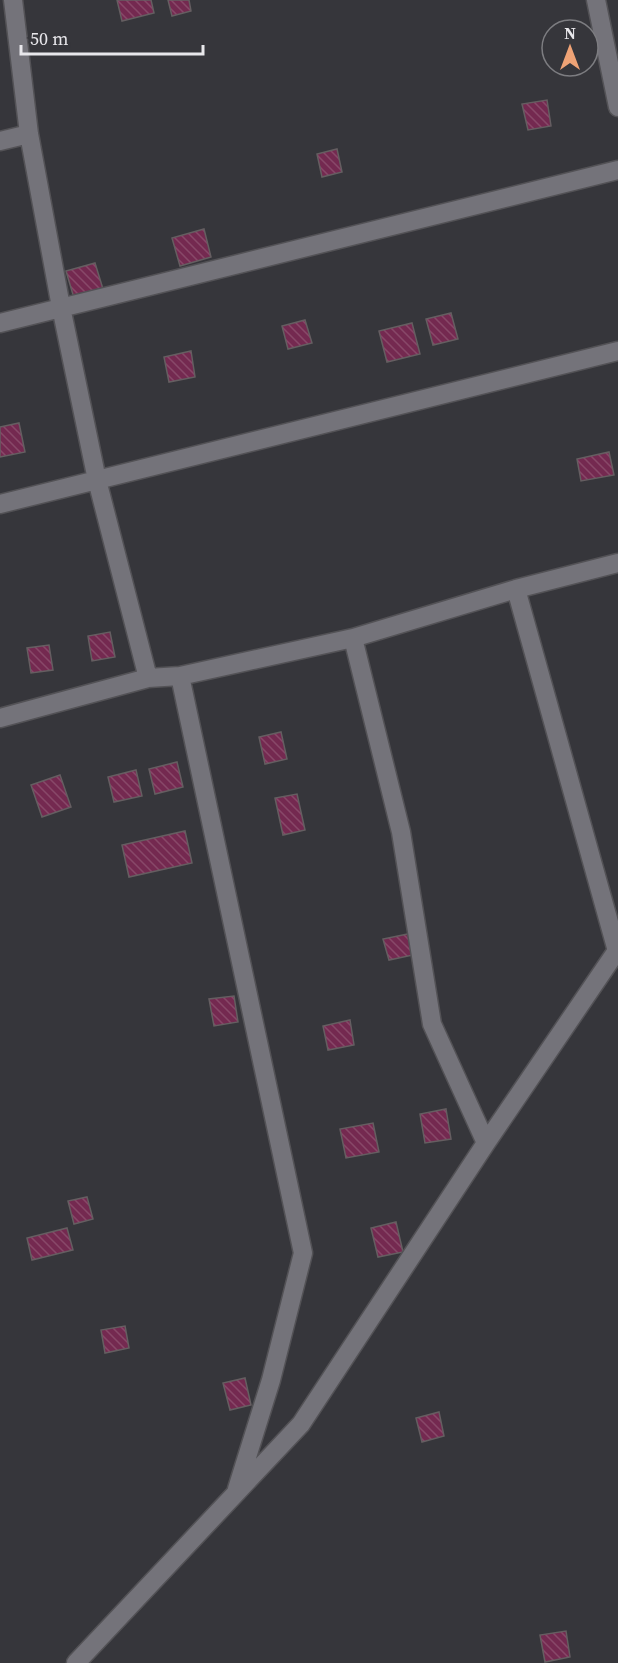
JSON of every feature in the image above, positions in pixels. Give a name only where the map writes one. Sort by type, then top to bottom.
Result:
[{"type":"street","points":[[13,0],[29,134],[61,307],[97,480],[148,678]]},
{"type":"street","points":[[596,0],[618,107]]},
{"type":"street","points":[[0,141],[29,134]]},
{"type":"street","points":[[0,323],[618,170]]},
{"type":"street","points":[[0,504],[618,351]]},
{"type":"street","points":[[0,718],[148,678],[180,676],[353,638],[516,589],[618,563]]},
{"type":"street","points":[[76,1663],[301,1424],[486,1143],[617,950],[516,589]]},
{"type":"street","points":[[353,638],[401,832],[432,1024],[486,1143]]},
{"type":"street","points":[[180,676],[303,1253],[272,1380],[235,1494]]},
{"type":"building","points":[[117,0],[151,0],[154,13],[122,21]]},
{"type":"building","points":[[168,0],[189,0],[191,11],[172,16]]},
{"type":"building","points":[[547,100],[551,126],[528,130],[522,104]]},
{"type":"building","points":[[337,149],[342,172],[322,177],[317,154]]},
{"type":"building","points":[[204,229],[211,257],[180,266],[172,238]]},
{"type":"building","points":[[95,263],[103,289],[74,298],[66,271]]},
{"type":"building","points":[[451,313],[458,339],[433,345],[426,319]]},
{"type":"building","points":[[305,320],[312,343],[288,349],[282,326]]},
{"type":"building","points":[[412,323],[420,354],[387,362],[379,331]]},
{"type":"building","points":[[191,351],[195,377],[169,382],[164,357]]},
{"type":"building","points":[[19,423],[25,452],[0,457],[0,427]]},
{"type":"building","points":[[609,452],[614,475],[581,481],[577,459]]},
{"type":"building","points":[[110,632],[115,657],[92,661],[88,636]]},
{"type":"building","points":[[49,645],[53,670],[31,673],[27,648]]},
{"type":"building","points":[[281,732],[287,759],[265,764],[259,737]]},
{"type":"building","points":[[177,762],[183,787],[155,794],[149,769]]},
{"type":"building","points":[[136,770],[142,796],[114,802],[108,777]]},
{"type":"building","points":[[60,775],[71,807],[42,817],[31,785]]},
{"type":"building","points":[[297,794],[305,830],[283,835],[275,798]]},
{"type":"building","points":[[185,831],[192,863],[129,877],[122,845]]},
{"type":"building","points":[[408,934],[413,955],[389,960],[383,939]]},
{"type":"building","points":[[234,996],[238,1022],[214,1026],[209,999]]},
{"type":"building","points":[[350,1020],[354,1045],[328,1050],[323,1026]]},
{"type":"building","points":[[446,1109],[451,1139],[425,1143],[420,1114]]},
{"type":"building","points":[[373,1123],[379,1152],[346,1158],[340,1129]]},
{"type":"building","points":[[87,1197],[93,1219],[74,1224],[68,1201]]},
{"type":"building","points":[[396,1222],[403,1252],[378,1257],[371,1228]]},
{"type":"building","points":[[67,1228],[73,1250],[32,1260],[27,1238]]},
{"type":"building","points":[[125,1326],[129,1348],[105,1353],[101,1330]]},
{"type":"building","points":[[245,1378],[251,1405],[230,1410],[223,1383]]},
{"type":"building","points":[[439,1412],[444,1436],[422,1442],[416,1418]]},
{"type":"building","points":[[566,1631],[570,1657],[545,1662],[540,1635]]}]
